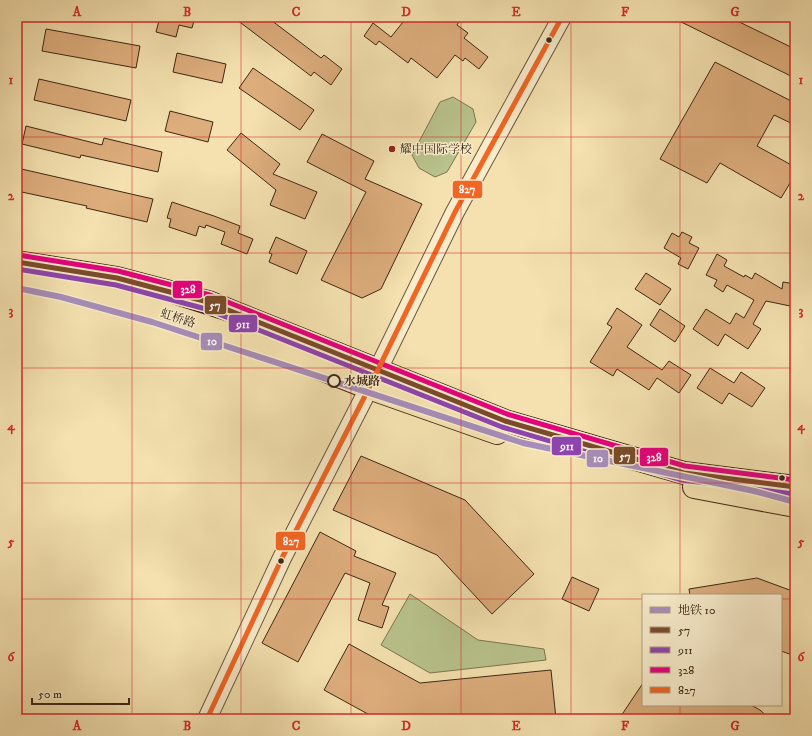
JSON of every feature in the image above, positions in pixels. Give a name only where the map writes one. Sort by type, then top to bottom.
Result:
[{"type":"main road","name":"虹桥路","points":[[17,262],[117,278],[208,302],[373,379],[502,434],[662,482],[795,506]]},
{"type":"main road","name":"虹桥路","points":[[17,276],[130,303],[506,421],[684,472],[795,487]]},
{"type":"street","points":[[207,719],[282,558],[373,379],[455,212],[562,17]]},
{"type":"green space","points":[[453,97],[473,109],[476,122],[447,172],[435,177],[419,168],[412,155],[440,102]]},
{"type":"green space","points":[[410,594],[478,640],[544,649],[546,660],[430,673],[381,645]]},
{"type":"building","points":[[160,17],[195,17],[192,28],[179,25],[176,37],[156,32]]},
{"type":"building","points":[[233,17],[267,17],[321,58],[324,55],[342,69],[331,85],[314,72],[311,76]]},
{"type":"building","points":[[407,17],[462,17],[457,25],[468,33],[464,38],[488,57],[479,69],[465,58],[463,61],[455,55],[437,78],[411,58],[408,63],[379,41],[376,45],[364,36],[373,23],[391,37]]},
{"type":"building","points":[[671,17],[729,17],[795,49],[795,78]]},
{"type":"building","points":[[46,29],[140,46],[136,68],[42,51]]},
{"type":"building","points":[[177,53],[226,64],[222,83],[173,72]]},
{"type":"building","points":[[715,62],[795,103],[795,125],[774,115],[757,146],[795,167],[795,175],[781,198],[720,163],[707,183],[660,159]]},
{"type":"building","points":[[253,68],[314,110],[300,130],[239,88]]},
{"type":"building","points":[[39,79],[131,100],[126,121],[34,100]]},
{"type":"building","points":[[170,111],[213,122],[208,142],[165,131]]},
{"type":"building","points":[[26,126],[102,145],[104,138],[162,152],[158,172],[81,155],[80,158],[22,144]]},
{"type":"building","points":[[241,133],[280,164],[273,174],[317,192],[305,219],[270,205],[276,190],[227,150]]},
{"type":"building","points":[[322,134],[374,161],[365,179],[422,204],[381,289],[362,298],[321,280],[366,192],[307,162]]},
{"type":"building","points":[[17,168],[153,199],[147,222],[86,208],[87,206],[17,191]]},
{"type":"building","points":[[172,202],[240,226],[238,233],[253,239],[247,254],[221,244],[225,232],[206,225],[205,228],[199,226],[196,236],[169,227],[171,219],[167,218]]},
{"type":"building","points":[[682,232],[692,237],[689,243],[699,248],[688,269],[678,264],[681,258],[664,248],[672,233],[679,237]]},
{"type":"building","points":[[276,237],[307,251],[297,274],[269,262],[272,254],[269,253]]},
{"type":"building","points":[[717,254],[727,260],[724,266],[744,277],[745,275],[752,279],[755,273],[782,289],[783,282],[795,284],[795,307],[766,301],[753,324],[761,329],[748,349],[725,334],[718,346],[693,329],[706,309],[730,324],[736,313],[744,318],[754,300],[727,285],[723,292],[714,286],[717,280],[706,275]]},
{"type":"building","points":[[646,273],[671,289],[660,305],[635,289]]},
{"type":"building","points":[[617,308],[642,325],[627,347],[662,370],[669,361],[691,375],[679,393],[657,378],[649,390],[617,369],[613,376],[590,362],[612,327],[607,324]]},
{"type":"building","points":[[660,309],[685,326],[675,342],[650,325]]},
{"type":"building","points":[[710,368],[734,383],[741,372],[765,388],[752,407],[729,393],[722,404],[697,388]]},
{"type":"building","points":[[361,456],[465,500],[534,574],[492,614],[437,555],[333,510]]},
{"type":"building","points":[[320,532],[356,551],[354,556],[396,573],[382,605],[389,607],[382,628],[358,620],[370,583],[345,573],[298,662],[262,643]]},
{"type":"building","points":[[572,577],[599,589],[589,611],[562,599]]},
{"type":"building","points":[[757,578],[795,592],[795,656],[782,651],[782,594],[690,594],[689,589]]},
{"type":"building","points":[[349,644],[420,683],[551,670],[556,719],[377,719],[324,690]]},
{"type":"building","points":[[642,684],[642,706],[753,706],[770,719],[619,719]]},
{"type":"metro line","name":"10","points":[[17,288],[61,297],[152,322],[523,443],[754,491],[795,502]]},
{"type":"transit line","name":"827","points":[[207,719],[282,558],[369,388],[455,212],[562,17]]},
{"type":"transit line","name":"328","points":[[18,255],[118,271],[210,295],[507,414],[685,466],[795,480]]},
{"type":"transit line","name":"57","points":[[17,262],[117,278],[208,302],[505,421],[684,473],[795,487]]},
{"type":"transit line","name":"911","points":[[17,269],[116,285],[206,309],[502,427],[682,480],[794,494]]},
{"type":"place","name":"耀中国际学校","points":[[392,149]]},
{"type":"place","name":"水城路","points":[[334,381]]}]
